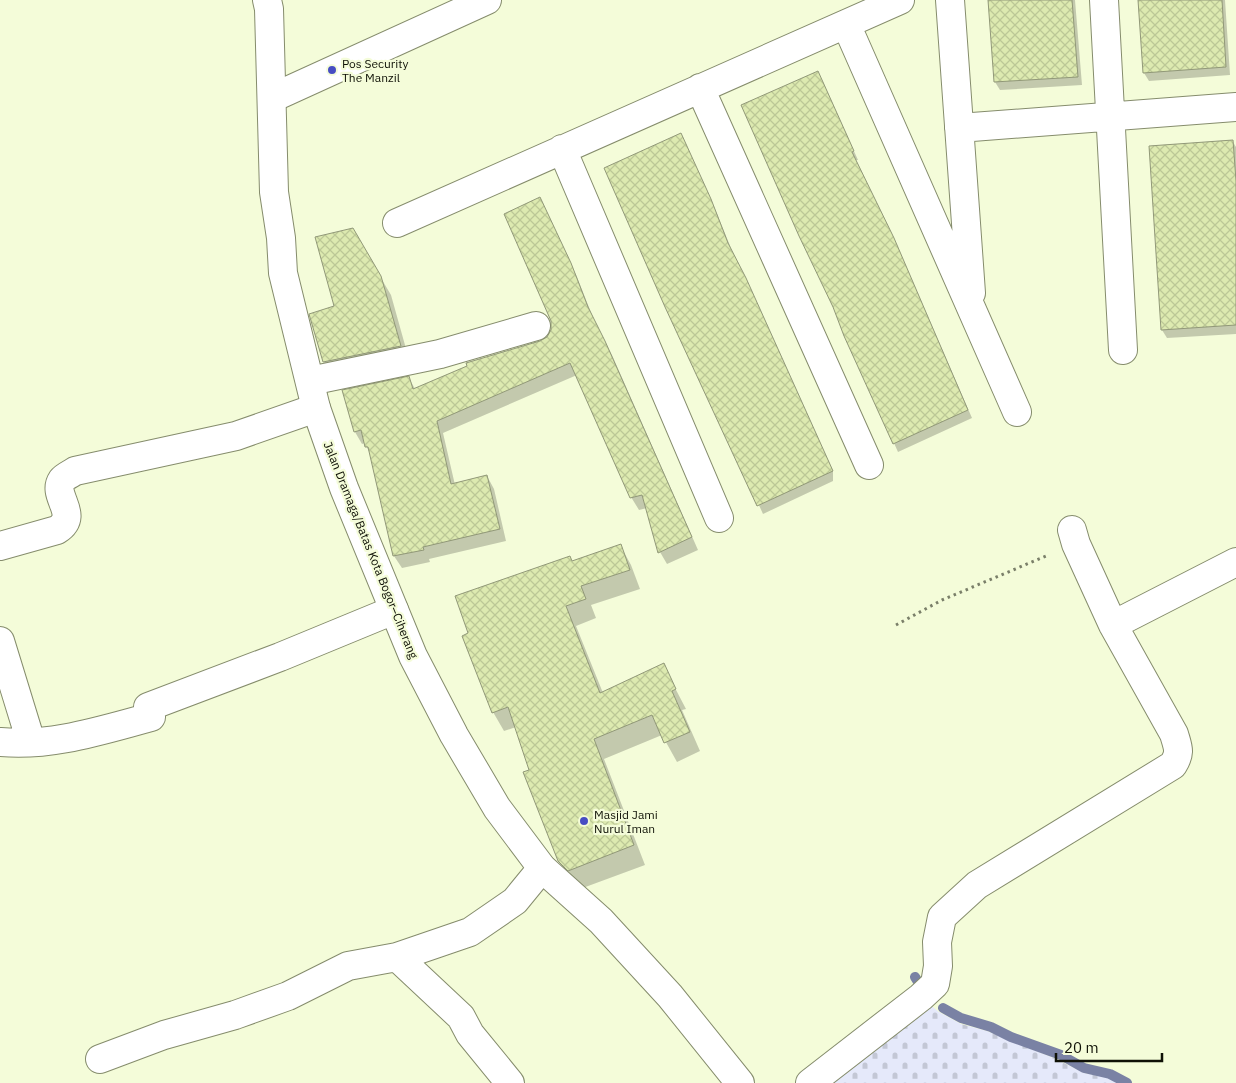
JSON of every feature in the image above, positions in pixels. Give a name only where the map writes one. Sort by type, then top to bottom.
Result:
[{"type":"street","name":"Jalan Dramaga/Batas Kota Bogor–Ciherang","points":[[267,0],[269,9],[274,192],[281,238],[283,273],[316,408],[344,488],[413,656],[454,735],[497,808],[542,868],[601,921],[670,996],[740,1083]]},
{"type":"street","points":[[272,98],[487,0]]},
{"type":"street","points":[[397,222],[900,0]]},
{"type":"street","points":[[950,0],[972,312]]},
{"type":"street","points":[[1104,0],[1123,350]]},
{"type":"street","points":[[846,24],[1017,412]]},
{"type":"street","points":[[700,88],[869,465]]},
{"type":"street","points":[[959,128],[1236,107]]},
{"type":"street","points":[[562,149],[719,518]]},
{"type":"street","points":[[310,382],[440,354],[536,326]]},
{"type":"street","points":[[0,546],[57,530],[64,526],[66,510],[60,486],[62,480],[75,471],[236,436],[316,408]]},
{"type":"street","points":[[810,1083],[921,997],[934,984],[938,966],[937,942],[942,917],[977,885],[1173,765],[1179,756],[1179,749],[1174,734],[1113,625],[1074,537]]},
{"type":"street","points":[[1113,625],[1236,562]]},
{"type":"street","points":[[0,742],[13,744],[89,734],[151,717],[148,707],[280,658],[394,610]]},
{"type":"street","points":[[0,641],[31,742]]},
{"type":"street","points":[[100,1059],[164,1035],[236,1015],[288,996],[348,966],[397,957],[470,932],[515,901],[542,868]]},
{"type":"street","points":[[397,957],[461,1017],[470,1034],[510,1083]]},
{"type":"path","points":[[896,625],[942,600],[1074,537]]},
{"type":"green space","points":[[928,1003],[939,1012],[961,1024],[987,1031],[1056,1059],[1084,1073],[1111,1078],[1119,1083],[820,1083]]},
{"type":"building","points":[[988,0],[1072,0],[1078,77],[994,82]]},
{"type":"building","points":[[1138,0],[1222,0],[1226,67],[1143,73]]},
{"type":"building","points":[[818,71],[854,151],[852,152],[894,238],[968,410],[893,444],[741,105]]},
{"type":"building","points":[[681,133],[711,199],[728,243],[746,278],[833,471],[757,506],[665,307],[604,168]]},
{"type":"building","points":[[1233,140],[1236,181],[1236,325],[1161,330],[1149,146]]},
{"type":"building","points":[[540,197],[692,537],[658,553],[642,495],[630,498],[570,363],[437,421],[451,484],[487,475],[500,529],[423,547],[424,550],[393,556],[368,447],[365,447],[361,430],[354,432],[342,390],[409,376],[413,389],[467,366],[466,363],[540,341],[547,337],[551,330],[551,321],[504,214]]},
{"type":"building","points":[[353,228],[381,276],[401,346],[323,362],[309,314],[334,306],[315,237]]},
{"type":"building","points":[[621,544],[630,570],[581,586],[586,599],[566,606],[600,693],[664,663],[676,689],[672,691],[690,732],[664,743],[652,715],[594,739],[634,845],[568,871],[558,861],[523,772],[529,770],[508,707],[492,713],[462,636],[468,633],[455,596],[570,556],[572,561]]},
{"type":"waterway","points":[[915,977],[922,988]]},
{"type":"waterway","points":[[943,1008],[961,1018],[991,1027],[1011,1037],[1061,1055],[1084,1068],[1110,1074],[1127,1083]]},
{"type":"place","name":"Pos Security The Manzil","points":[[332,70]]},
{"type":"place","name":"Masjid Jami Nurul Iman","points":[[584,821]]}]
